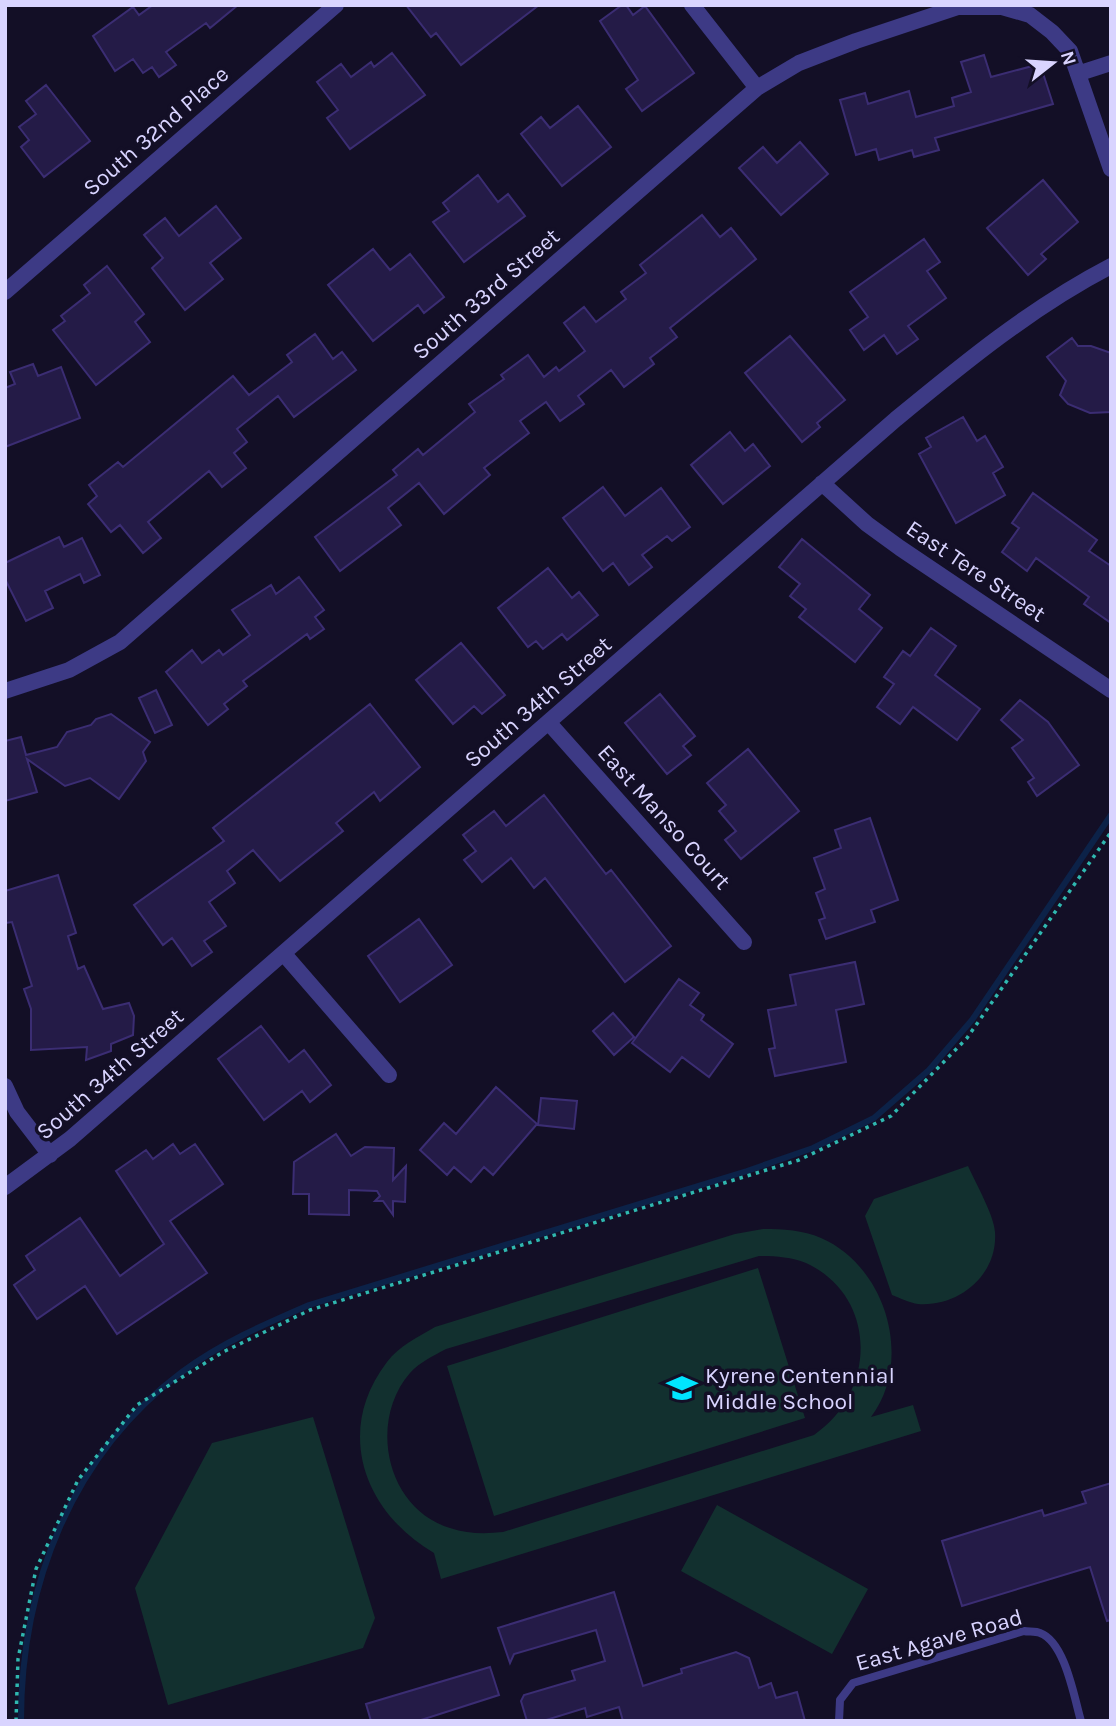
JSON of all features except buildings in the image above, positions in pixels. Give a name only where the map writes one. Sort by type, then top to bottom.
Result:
[{"type":"street","name":"South 32nd Place","points":[[5,292],[336,5]]},
{"type":"street","points":[[692,5],[757,89]]},
{"type":"street","name":"South 33rd Street","points":[[5,691],[69,670],[120,642],[757,89],[799,63],[958,8],[1002,7],[1030,15],[1052,32],[1070,51],[1080,73]]},
{"type":"street","points":[[1111,63],[1080,73],[1111,169]]},
{"type":"street","name":"South 34th Street","points":[[5,1187],[50,1155],[822,483],[982,348],[1083,281],[1111,266]]},
{"type":"street","name":"East Tere Street","points":[[822,483],[888,540],[1111,690]]},
{"type":"street","name":"East Manso Court","points":[[549,723],[744,942]]},
{"type":"street","points":[[284,954],[389,1075]]},
{"type":"street","points":[[5,1086],[17,1112],[50,1155]]},
{"type":"lane","name":"East Agave Road","points":[[839,1721],[840,1700],[853,1683],[1024,1631],[1040,1633],[1053,1642],[1063,1660],[1081,1721]]},
{"type":"path","points":[[16,1721],[18,1659],[36,1569],[78,1480],[137,1405],[223,1352],[310,1310],[799,1160],[891,1116],[967,1038],[1111,832]]},
{"type":"green space","points":[[968,1166],[988,1208],[995,1232],[990,1261],[983,1274],[962,1294],[948,1300],[918,1304],[892,1295],[865,1216],[874,1199]]},
{"type":"green space","points":[[763,1229],[807,1233],[844,1251],[862,1270],[877,1292],[887,1317],[891,1343],[890,1369],[884,1394],[871,1417],[913,1405],[921,1431],[441,1579],[434,1553],[410,1536],[390,1516],[374,1493],[364,1468],[360,1442],[362,1415],[371,1388],[392,1356],[409,1342],[435,1327],[735,1234]],"holes":[[[759,1256],[800,1261],[830,1278],[847,1298],[857,1321],[861,1346],[858,1371],[849,1395],[834,1417],[814,1435],[503,1532],[477,1533],[450,1528],[428,1518],[411,1503],[398,1483],[390,1461],[387,1438],[397,1393],[418,1366],[446,1349]]]},
{"type":"green space","points":[[758,1268],[805,1418],[494,1516],[447,1366]]},
{"type":"green space","points":[[313,1417],[375,1618],[363,1648],[168,1705],[135,1588],[212,1443]]},
{"type":"green space","points":[[717,1505],[868,1589],[832,1654],[681,1571]]},
{"type":"waterway","points":[[21,1721],[23,1671],[31,1621],[43,1573],[60,1527],[82,1483],[110,1443],[143,1405],[182,1372],[228,1343],[309,1305],[747,1171],[813,1148],[874,1118],[929,1070],[972,1020],[1111,815]]},
{"type":"place","name":"Kyrene Centennial Middle School","points":[[682,1388]]}]
